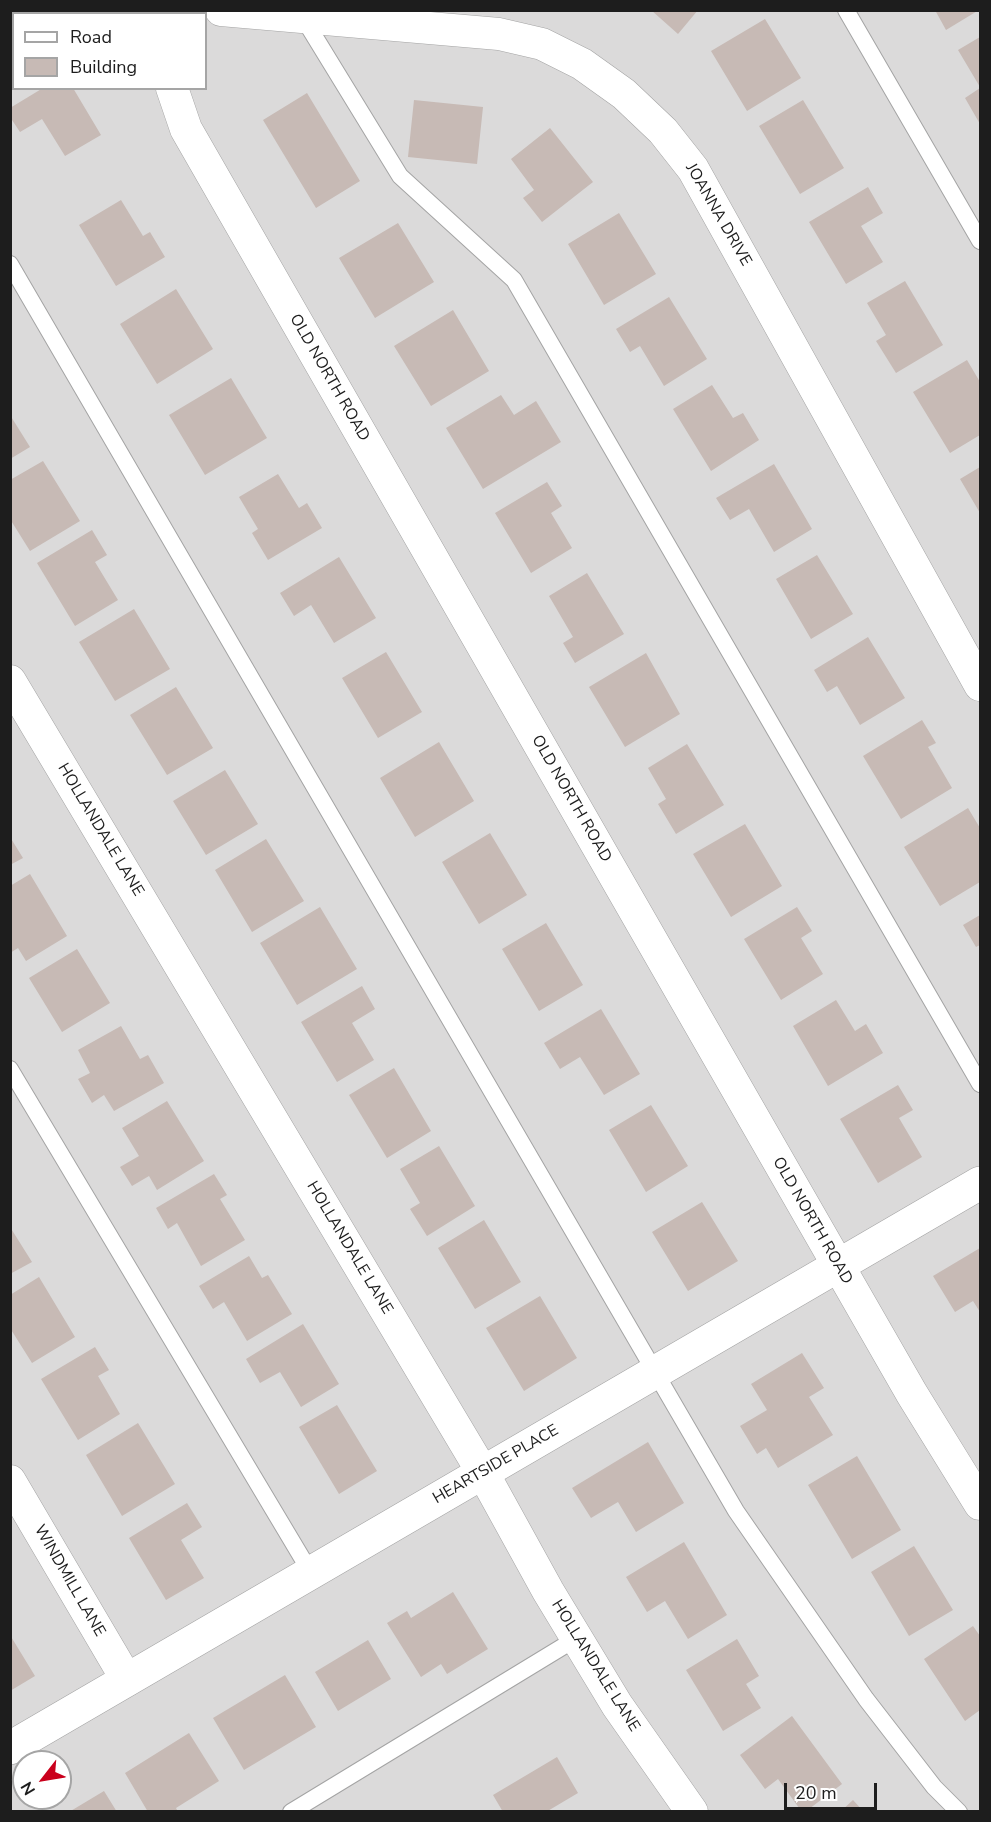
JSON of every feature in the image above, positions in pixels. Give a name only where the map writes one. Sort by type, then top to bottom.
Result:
[{"type":"street","name":"JOANNA DRIVE","points":[[221,10],[499,34],[542,44],[582,64],[624,94],[663,131],[693,169],[981,685]]},
{"type":"street","name":"OLD NORTH ROAD","points":[[173,90],[186,129],[912,1394],[981,1504]]},
{"type":"street","name":"HOLLANDALE LANE","points":[[10,681],[483,1473],[617,1705],[686,1810]]},
{"type":"street","name":"HEARTSIDE PLACE","points":[[10,1748],[981,1183]]},
{"type":"street","name":"WINDMILL LANE","points":[[10,1481],[127,1680]]},
{"type":"lane","points":[[846,10],[981,241]]},
{"type":"lane","points":[[302,16],[400,176],[514,280],[981,1084]]},
{"type":"lane","points":[[10,264],[654,1373],[736,1510],[866,1700],[934,1786],[959,1812]]},
{"type":"lane","points":[[10,1069],[311,1573]]},
{"type":"lane","points":[[291,1812],[577,1638]]},
{"type":"shaded area","points":[[11,11],[980,11],[980,1811],[11,1811]]},
{"type":"building","points":[[651,10],[698,10],[678,34]]},
{"type":"building","points":[[935,10],[979,10],[946,30]]},
{"type":"building","points":[[765,19],[801,78],[747,111],[711,51]]},
{"type":"building","points":[[980,37],[980,87],[958,50]]},
{"type":"building","points":[[980,88],[980,124],[965,98]]},
{"type":"building","points":[[40,90],[74,90],[101,135],[65,156],[42,119],[20,132],[10,117],[10,108]]},
{"type":"building","points":[[307,93],[360,181],[316,208],[263,120]]},
{"type":"building","points":[[414,100],[483,107],[477,164],[408,157]]},
{"type":"building","points":[[803,100],[844,168],[800,194],[759,126]]},
{"type":"building","points":[[550,128],[593,182],[542,222],[523,198],[534,190],[511,159]]},
{"type":"building","points":[[868,187],[883,213],[861,226],[883,262],[846,284],[809,222]]},
{"type":"building","points":[[121,200],[143,236],[150,232],[165,257],[116,286],[79,225]]},
{"type":"building","points":[[619,213],[656,274],[604,305],[568,244]]},
{"type":"building","points":[[398,223],[434,282],[375,318],[339,258]]},
{"type":"building","points":[[905,281],[943,345],[896,373],[876,341],[886,335],[867,303]]},
{"type":"building","points":[[176,289],[213,349],[157,384],[120,324]]},
{"type":"building","points":[[669,297],[707,359],[664,386],[640,346],[630,352],[616,329]]},
{"type":"building","points":[[453,310],[489,371],[431,406],[394,346]]},
{"type":"building","points":[[967,360],[980,382],[980,435],[950,453],[913,392]]},
{"type":"building","points":[[231,378],[267,438],[205,475],[169,415]]},
{"type":"building","points":[[712,385],[733,418],[743,413],[759,440],[711,471],[673,409]]},
{"type":"building","points":[[501,395],[514,415],[536,401],[561,442],[483,489],[446,428]]},
{"type":"building","points":[[10,415],[30,447],[10,459]]},
{"type":"building","points":[[43,461],[80,521],[30,551],[10,519],[10,480]]},
{"type":"building","points":[[774,464],[812,529],[774,552],[749,509],[730,520],[716,498]]},
{"type":"building","points":[[980,467],[980,513],[960,479]]},
{"type":"building","points":[[278,474],[299,508],[307,503],[322,528],[268,560],[252,533],[258,529],[239,497]]},
{"type":"building","points":[[547,482],[562,506],[551,513],[572,548],[531,573],[495,513]]},
{"type":"building","points":[[92,530],[107,555],[95,562],[118,600],[75,626],[37,563]]},
{"type":"building","points":[[817,555],[853,614],[811,639],[776,579]]},
{"type":"building","points":[[339,557],[376,618],[334,643],[311,605],[294,616],[280,593]]},
{"type":"building","points":[[587,573],[624,634],[575,663],[563,643],[573,637],[549,596]]},
{"type":"building","points":[[134,609],[170,669],[115,701],[79,642]]},
{"type":"building","points":[[868,637],[905,698],[860,725],[837,686],[827,692],[814,670]]},
{"type":"building","points":[[386,652],[422,712],[378,738],[342,678]]},
{"type":"building","points":[[646,653],[680,714],[625,747],[589,687]]},
{"type":"building","points":[[176,687],[213,748],[167,775],[130,715]]},
{"type":"building","points":[[922,720],[936,743],[928,747],[952,788],[901,819],[863,756]]},
{"type":"building","points":[[439,742],[474,801],[415,837],[380,778]]},
{"type":"building","points":[[687,744],[724,805],[676,834],[658,804],[666,799],[648,768]]},
{"type":"building","points":[[225,770],[258,824],[206,855],[173,801]]},
{"type":"building","points":[[968,808],[980,828],[980,882],[940,906],[904,847]]},
{"type":"building","points":[[745,824],[782,886],[731,917],[693,854]]},
{"type":"building","points":[[490,833],[527,895],[479,924],[442,862]]},
{"type":"building","points":[[10,837],[23,858],[10,865]]},
{"type":"building","points":[[266,839],[304,901],[252,932],[215,870]]},
{"type":"building","points":[[30,874],[67,936],[26,961],[18,948],[10,953],[10,886]]},
{"type":"building","points":[[320,907],[357,969],[297,1005],[260,943]]},
{"type":"building","points":[[797,907],[812,931],[801,938],[823,974],[781,1000],[744,939]]},
{"type":"building","points":[[980,915],[980,945],[976,947],[963,925]]},
{"type":"building","points":[[546,923],[583,985],[539,1011],[502,949]]},
{"type":"building","points":[[77,949],[110,1003],[62,1032],[29,978]]},
{"type":"building","points":[[362,986],[375,1009],[352,1023],[374,1060],[337,1082],[301,1022]]},
{"type":"building","points":[[836,1000],[855,1031],[866,1024],[883,1053],[828,1086],[793,1026]]},
{"type":"building","points":[[601,1009],[640,1074],[604,1095],[580,1057],[560,1069],[544,1043]]},
{"type":"building","points":[[121,1026],[140,1059],[148,1055],[164,1083],[114,1111],[104,1095],[92,1103],[78,1079],[90,1073],[78,1050]]},
{"type":"building","points":[[394,1068],[431,1131],[387,1158],[349,1095]]},
{"type":"building","points":[[898,1085],[913,1110],[899,1118],[922,1157],[878,1183],[840,1119]]},
{"type":"building","points":[[167,1101],[204,1161],[157,1190],[149,1176],[132,1186],[120,1167],[139,1156],[122,1128]]},
{"type":"building","points":[[651,1105],[688,1166],[646,1192],[609,1130]]},
{"type":"building","points":[[439,1146],[475,1206],[427,1236],[410,1209],[420,1203],[400,1169]]},
{"type":"building","points":[[214,1174],[227,1195],[220,1199],[245,1240],[201,1266],[177,1223],[168,1229],[156,1208]]},
{"type":"building","points":[[702,1202],[738,1261],[688,1291],[652,1232]]},
{"type":"building","points":[[484,1220],[521,1282],[475,1309],[438,1248]]},
{"type":"building","points":[[10,1227],[32,1262],[10,1274]]},
{"type":"building","points":[[980,1248],[980,1312],[973,1301],[955,1312],[933,1276]]},
{"type":"building","points":[[249,1256],[262,1278],[268,1275],[292,1314],[247,1341],[224,1302],[213,1309],[199,1286]]},
{"type":"building","points":[[39,1277],[75,1337],[32,1363],[10,1328],[10,1295]]},
{"type":"building","points":[[540,1296],[577,1358],[524,1391],[486,1328]]},
{"type":"building","points":[[303,1324],[339,1384],[301,1407],[280,1372],[260,1383],[246,1359]]},
{"type":"building","points":[[95,1347],[109,1370],[98,1376],[120,1414],[78,1440],[41,1379]]},
{"type":"building","points":[[802,1353],[824,1388],[809,1397],[833,1435],[778,1468],[766,1448],[757,1454],[740,1426],[767,1410],[751,1384]]},
{"type":"building","points":[[337,1405],[377,1471],[339,1494],[299,1427]]},
{"type":"building","points":[[138,1423],[175,1484],[122,1516],[86,1455]]},
{"type":"building","points":[[648,1442],[684,1503],[636,1532],[618,1502],[591,1518],[572,1488]]},
{"type":"building","points":[[857,1456],[901,1530],[852,1559],[808,1485]]},
{"type":"building","points":[[187,1503],[202,1527],[181,1540],[204,1578],[166,1600],[129,1538]]},
{"type":"building","points":[[684,1542],[727,1615],[688,1639],[665,1601],[647,1612],[626,1577]]},
{"type":"building","points":[[914,1546],[953,1610],[909,1636],[871,1572]]},
{"type":"building","points":[[453,1592],[488,1649],[447,1674],[441,1664],[421,1677],[387,1623],[407,1611],[411,1618]]},
{"type":"building","points":[[973,1626],[980,1636],[980,1710],[965,1721],[924,1659]]},
{"type":"building","points":[[10,1635],[35,1676],[10,1691]]},
{"type":"building","points":[[737,1639],[759,1676],[746,1684],[761,1708],[723,1731],[686,1670]]},
{"type":"building","points":[[368,1640],[391,1679],[338,1711],[315,1672]]},
{"type":"building","points":[[285,1675],[316,1727],[244,1770],[213,1718]]},
{"type":"building","points":[[792,1716],[842,1784],[805,1812],[802,1812],[778,1779],[765,1789],[740,1755]]},
{"type":"building","points":[[189,1733],[219,1781],[176,1808],[178,1812],[148,1812],[125,1773]]},
{"type":"building","points":[[557,1757],[578,1793],[546,1812],[503,1812],[493,1795]]},
{"type":"building","points":[[104,1791],[117,1812],[69,1812]]},
{"type":"building","points":[[853,1800],[864,1812],[840,1812]]}]
